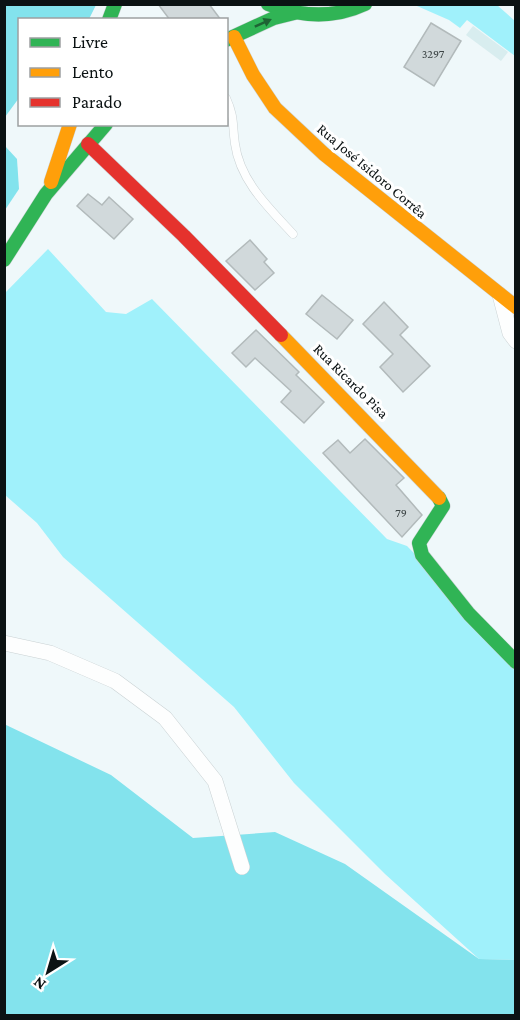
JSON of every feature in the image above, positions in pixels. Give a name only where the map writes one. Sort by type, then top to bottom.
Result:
[{"type":"street","points":[[268,4],[294,13]]},
{"type":"street","points":[[230,38],[274,18],[294,13],[342,13],[364,4]]},
{"type":"street","name":"Rua José Isidoro Corrêa","points":[[230,38],[275,108],[332,161],[516,307]]},
{"type":"street","points":[[46,194],[69,126]]},
{"type":"street","points":[[4,260],[46,194],[104,126]]},
{"type":"street","name":"Rua Ricardo Pisa","points":[[88,144],[184,236],[438,495],[443,506],[419,543],[422,555],[469,614],[516,662]]},
{"type":"street","points":[[500,295],[510,333],[516,341]]},
{"type":"street","points":[[4,643],[50,653],[115,681],[165,718],[215,781],[242,867]]},
{"type":"lane","points":[[228,102],[235,117],[235,144],[256,195],[293,234]]},
{"type":"shaded area","points":[[5,4],[96,5],[90,18],[18,18],[18,99],[5,117]]},
{"type":"shaded area","points":[[497,5],[515,21],[515,56],[467,20],[460,28],[449,20],[417,6]]},
{"type":"shaded area","points":[[473,26],[508,52],[501,61],[466,35]]},
{"type":"shaded area","points":[[5,146],[17,159],[19,189],[5,210]]},
{"type":"shaded area","points":[[48,249],[106,312],[126,314],[152,299],[387,539],[407,546],[515,656],[515,960],[479,959],[385,874],[294,783],[234,707],[63,557],[37,523],[5,495],[5,293]]},
{"type":"shaded area","points":[[4,724],[111,775],[193,838],[275,832],[345,864],[479,959],[515,960],[515,1015],[5,1015]]},
{"type":"building","points":[[158,4],[209,4],[220,18],[168,18]]},
{"type":"building","points":[[431,23],[461,41],[434,86],[404,67]]},
{"type":"building","points":[[88,194],[102,205],[109,197],[133,219],[114,239],[77,206]]},
{"type":"building","points":[[250,240],[267,259],[264,262],[274,273],[255,290],[226,261]]},
{"type":"building","points":[[322,295],[353,320],[337,339],[306,314]]},
{"type":"building","points":[[384,302],[408,327],[400,335],[430,366],[403,392],[380,367],[393,354],[363,324]]},
{"type":"building","points":[[256,330],[299,372],[296,375],[324,402],[304,423],[281,402],[291,391],[255,358],[246,367],[232,353]]},
{"type":"building","points":[[365,439],[404,478],[396,485],[422,515],[402,537],[323,453],[338,440],[350,453]]},
{"type":"traffic: fast","points":[[110,18],[115,4]]},
{"type":"traffic: fast","points":[[268,4],[305,14],[329,14],[365,4]]},
{"type":"traffic: fast","points":[[228,39],[274,18],[294,13]]},
{"type":"traffic: fast","points":[[4,260],[46,194],[104,126]]},
{"type":"traffic: fast","points":[[439,498],[443,506],[419,543],[422,555],[469,614],[516,662]]},
{"type":"traffic: slow","points":[[234,37],[253,75],[275,108],[324,154],[516,307]]},
{"type":"traffic: slow","points":[[51,182],[69,126]]},
{"type":"traffic: slow","points":[[281,335],[439,498]]},
{"type":"traffic: jam","points":[[88,144],[184,236],[281,335]]}]
